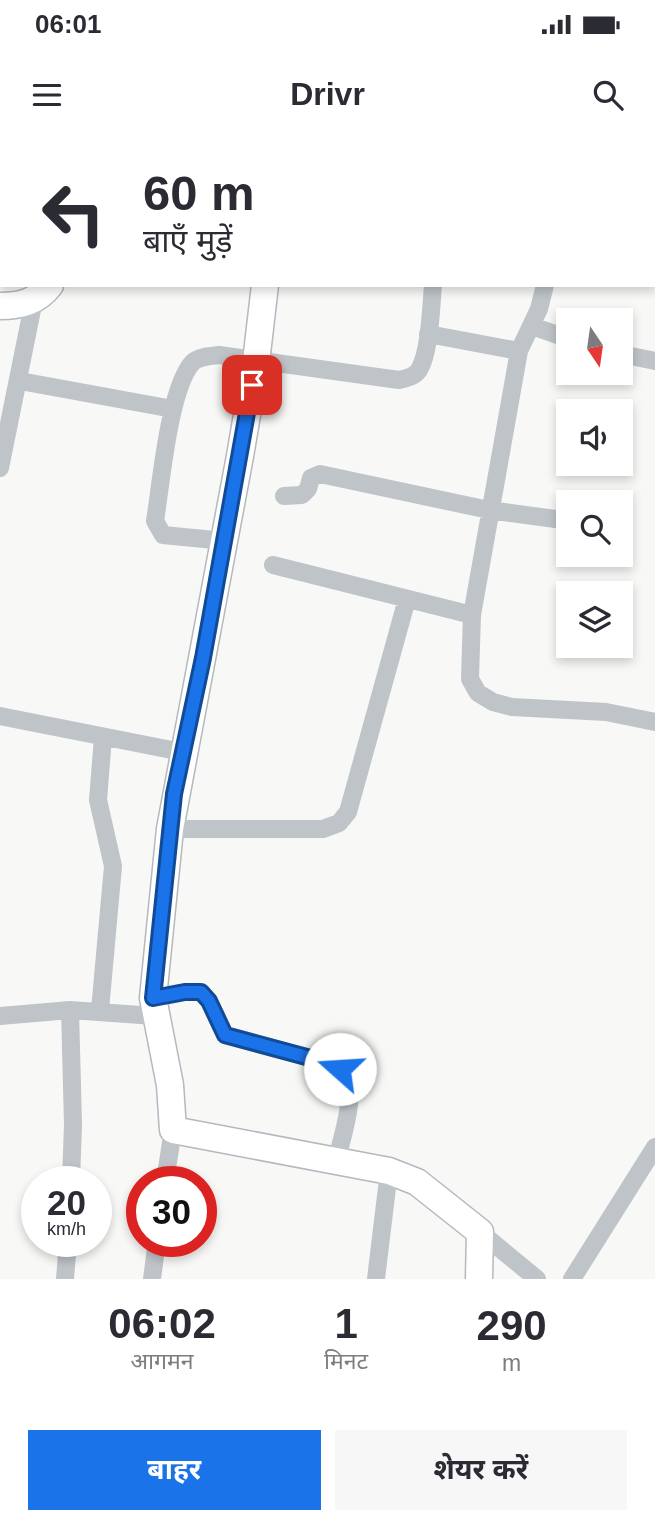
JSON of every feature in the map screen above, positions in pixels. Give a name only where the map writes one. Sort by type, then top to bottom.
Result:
[{"type":"street","points":[[167,1166],[173,1130],[170,1085],[154,1007],[170,830],[182,752],[225,541],[256,362],[265,287]]},
{"type":"street","points":[[225,541],[163,535],[157,529],[155,521],[173,409],[192,363],[201,357],[219,355],[399,380],[411,377],[419,370],[428,334],[433,287]]},
{"type":"street","points":[[544,287],[532,326],[519,351],[472,615],[470,680],[478,693],[492,702],[560,712],[606,712],[655,722]]},
{"type":"street","points":[[0,306],[17,306],[42,292]]},
{"type":"street","points":[[0,468],[42,292]]},
{"type":"street","points":[[532,326],[556,334]]},
{"type":"street","points":[[428,334],[519,351]]},
{"type":"street","points":[[634,357],[655,361]]},
{"type":"street","points":[[20,381],[173,409]]},
{"type":"street","points":[[284,496],[302,495],[308,489],[311,478],[320,474],[489,510],[556,519]]},
{"type":"street","points":[[273,565],[472,615]]},
{"type":"street","points":[[170,830],[308,830],[339,823],[348,812],[407,599]]},
{"type":"street","points":[[0,716],[182,752]]},
{"type":"street","points":[[100,1010],[113,866],[98,800],[103,737]]},
{"type":"street","points":[[0,1016],[154,1007],[185,992],[201,992],[209,1001],[225,1035],[325,1062],[340,1069],[347,1081],[349,1096],[337,1160]]},
{"type":"street","points":[[70,1010],[72,1166]]},
{"type":"street","points":[[173,1130],[337,1160],[388,1171],[417,1182],[537,1279]]},
{"type":"street","points":[[572,1279],[655,1147]]},
{"type":"street","points":[[376,1279],[388,1171]]},
{"type":"street","points":[[480,1232],[480,1279]]},
{"type":"street","points":[[65,1279],[67,1257]]},
{"type":"street","points":[[152,1279],[155,1257]]},
{"type":"route","points":[[252,385],[203,658],[174,794],[153,998],[201,992],[209,1001],[225,1035],[325,1062],[340,1069]]}]
